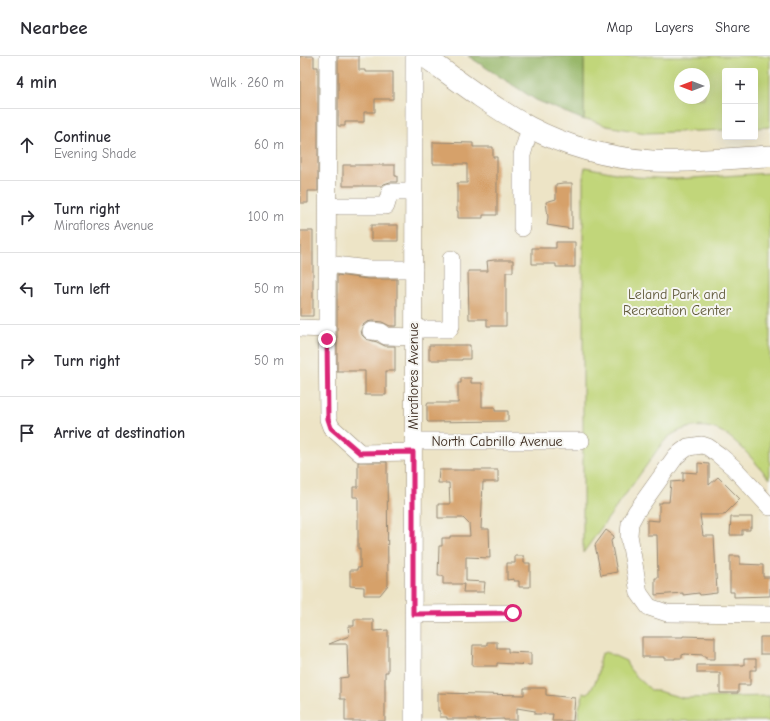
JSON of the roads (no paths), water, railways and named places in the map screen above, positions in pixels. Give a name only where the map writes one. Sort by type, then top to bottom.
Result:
[{"type":"main road","points":[[424,56],[498,109],[530,128],[553,138],[602,154],[627,159],[677,161],[770,156]]},
{"type":"street","name":"North Cabrillo Avenue","points":[[328,56],[327,329],[328,419],[331,428],[360,453],[413,447],[581,441]]},
{"type":"street","name":"Miraflores Avenue","points":[[413,721],[414,56]]},
{"type":"street","points":[[522,228],[522,155],[530,128]]},
{"type":"street","points":[[339,206],[386,206],[390,192],[414,192]]},
{"type":"street","points":[[370,331],[381,332],[386,336],[449,329],[451,326],[451,259]]},
{"type":"street","points":[[327,264],[368,270],[414,269]]},
{"type":"street","points":[[300,328],[327,329]]},
{"type":"street","points":[[770,506],[733,467],[708,447],[702,445],[688,446],[676,456],[636,512],[630,523],[629,535],[639,593],[645,603],[654,610],[667,613],[770,614]]},
{"type":"street","points":[[413,614],[513,613]]},
{"type":"park label","name":"Leland Park and Recreation Center","points":[[677,302]]}]
